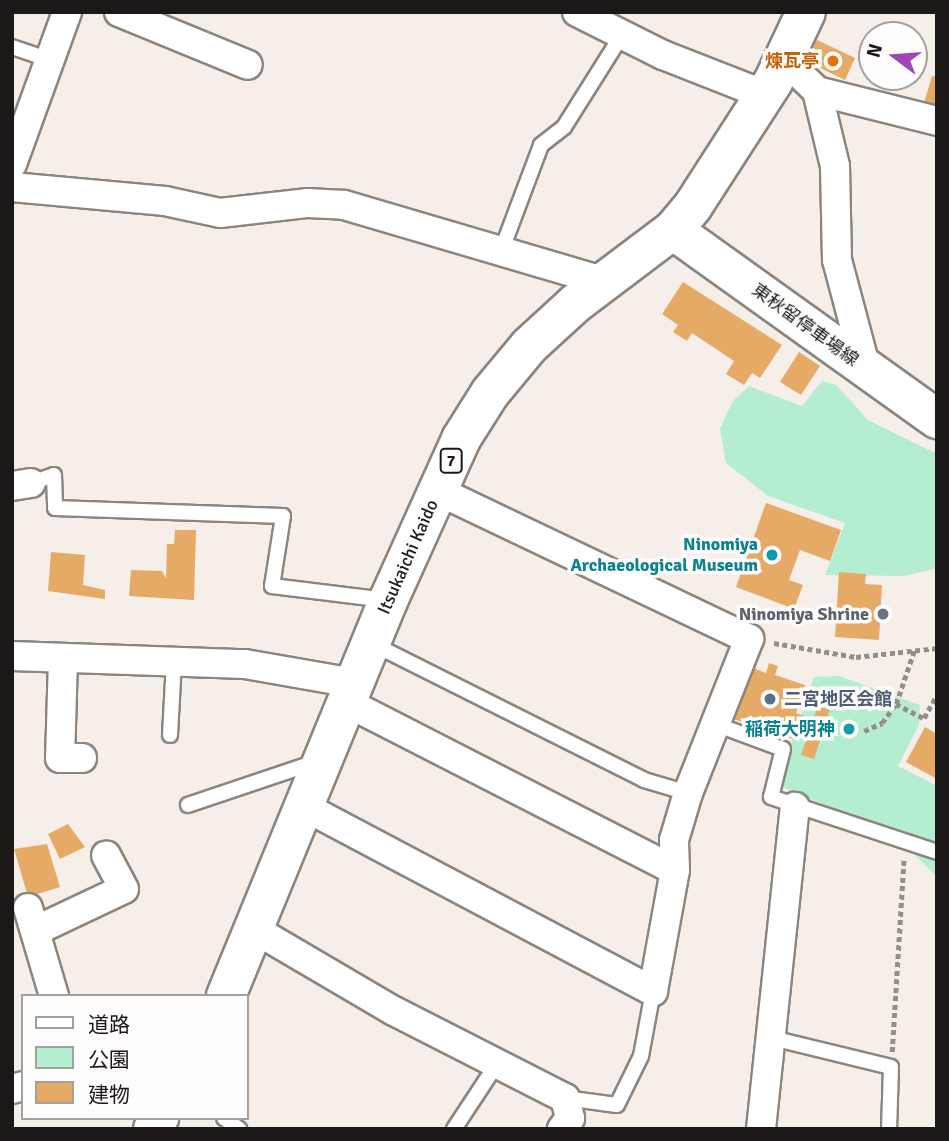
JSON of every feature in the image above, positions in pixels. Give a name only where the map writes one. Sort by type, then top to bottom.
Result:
[{"type":"main road","name":"Itsukaichi Kaido","points":[[227,994],[388,601],[437,490],[491,393],[529,346],[673,230],[765,96],[806,12]]},
{"type":"main road","name":"東秋留停車場線","points":[[673,230],[937,419]]},
{"type":"street","points":[[12,164],[67,12]]},
{"type":"street","points":[[119,12],[248,65]]},
{"type":"street","points":[[577,12],[622,35],[765,96]]},
{"type":"street","points":[[784,59],[817,91],[937,121]]},
{"type":"street","points":[[817,91],[835,166],[837,260],[866,369]]},
{"type":"street","points":[[12,187],[165,201],[220,213],[308,203],[344,205],[502,249],[606,282]]},
{"type":"street","points":[[305,807],[653,991],[675,870],[674,840],[688,793],[749,639],[437,490]]},
{"type":"street","points":[[12,656],[245,664],[350,692],[675,870]]},
{"type":"street","points":[[63,659],[60,758],[82,758]]},
{"type":"street","points":[[761,1129],[795,807]]},
{"type":"street","points":[[53,994],[32,920],[124,889],[106,855]]},
{"type":"street","points":[[254,929],[496,1065],[565,1098],[570,1118],[562,1129]]},
{"type":"lane","points":[[502,249],[541,145],[564,127],[622,35]]},
{"type":"lane","points":[[12,47],[50,60]]},
{"type":"lane","points":[[22,484],[54,475],[55,508],[282,516],[272,586],[388,601]]},
{"type":"lane","points":[[371,642],[645,780],[688,793]]},
{"type":"lane","points":[[170,734],[174,661]]},
{"type":"lane","points":[[715,724],[783,749],[768,792],[795,807],[937,852]]},
{"type":"lane","points":[[188,805],[324,759]]},
{"type":"lane","points":[[565,1098],[617,1105],[641,1056],[653,991]]},
{"type":"lane","points":[[772,1038],[891,1067],[889,1129]]},
{"type":"lane","points":[[454,1129],[496,1065]]},
{"type":"path","points":[[749,639],[856,657],[937,648]]},
{"type":"path","points":[[864,731],[882,723],[895,704],[914,651]]},
{"type":"path","points":[[895,704],[924,718],[937,695]]},
{"type":"path","points":[[891,1067],[905,844]]},
{"type":"green space","points":[[822,381],[836,385],[868,420],[937,454],[937,568],[904,576],[825,575],[845,523],[768,496],[726,463],[720,428],[733,401],[749,386],[802,406]]},
{"type":"green space","points":[[839,676],[920,705],[919,725],[898,766],[937,786],[937,877],[894,834],[777,785],[814,677]]},
{"type":"building","points":[[817,40],[855,58],[845,80],[806,61]]},
{"type":"building","points":[[932,76],[937,77],[937,110],[923,106]]},
{"type":"building","points":[[683,282],[782,345],[760,378],[752,373],[744,385],[726,374],[734,361],[692,333],[687,341],[673,332],[678,325],[662,314]]},
{"type":"building","points":[[799,352],[820,366],[801,395],[780,382]]},
{"type":"building","name":"Ninomiya Archaeological Museum","points":[[766,503],[841,530],[830,561],[800,550],[789,580],[803,585],[794,609],[736,587]]},
{"type":"building","points":[[175,530],[196,530],[194,600],[129,596],[131,570],[162,571],[166,578],[167,544],[174,544]]},
{"type":"building","points":[[51,552],[85,555],[83,585],[105,590],[105,599],[48,591]]},
{"type":"building","points":[[839,572],[866,574],[865,584],[882,585],[879,640],[835,637]]},
{"type":"building","name":"二宮地区会館","points":[[769,663],[778,666],[775,675],[805,685],[796,713],[804,716],[796,740],[733,719],[751,667],[766,673]]},
{"type":"building","points":[[818,706],[830,710],[814,759],[801,755]]},
{"type":"building","points":[[925,727],[937,734],[937,779],[906,762]]},
{"type":"building","points":[[68,824],[85,847],[60,859],[48,834]]},
{"type":"building","points":[[47,844],[60,887],[28,897],[14,849]]},
{"type":"place","name":"煉瓦亭","points":[[833,61]]},
{"type":"place","name":"Ninomiya Archaeological Museum","points":[[772,555]]},
{"type":"place","name":"Ninomiya Shrine","points":[[883,614]]},
{"type":"place","name":"二宮地区会館","points":[[770,699]]},
{"type":"place","name":"稲荷大明神","points":[[849,729]]}]
